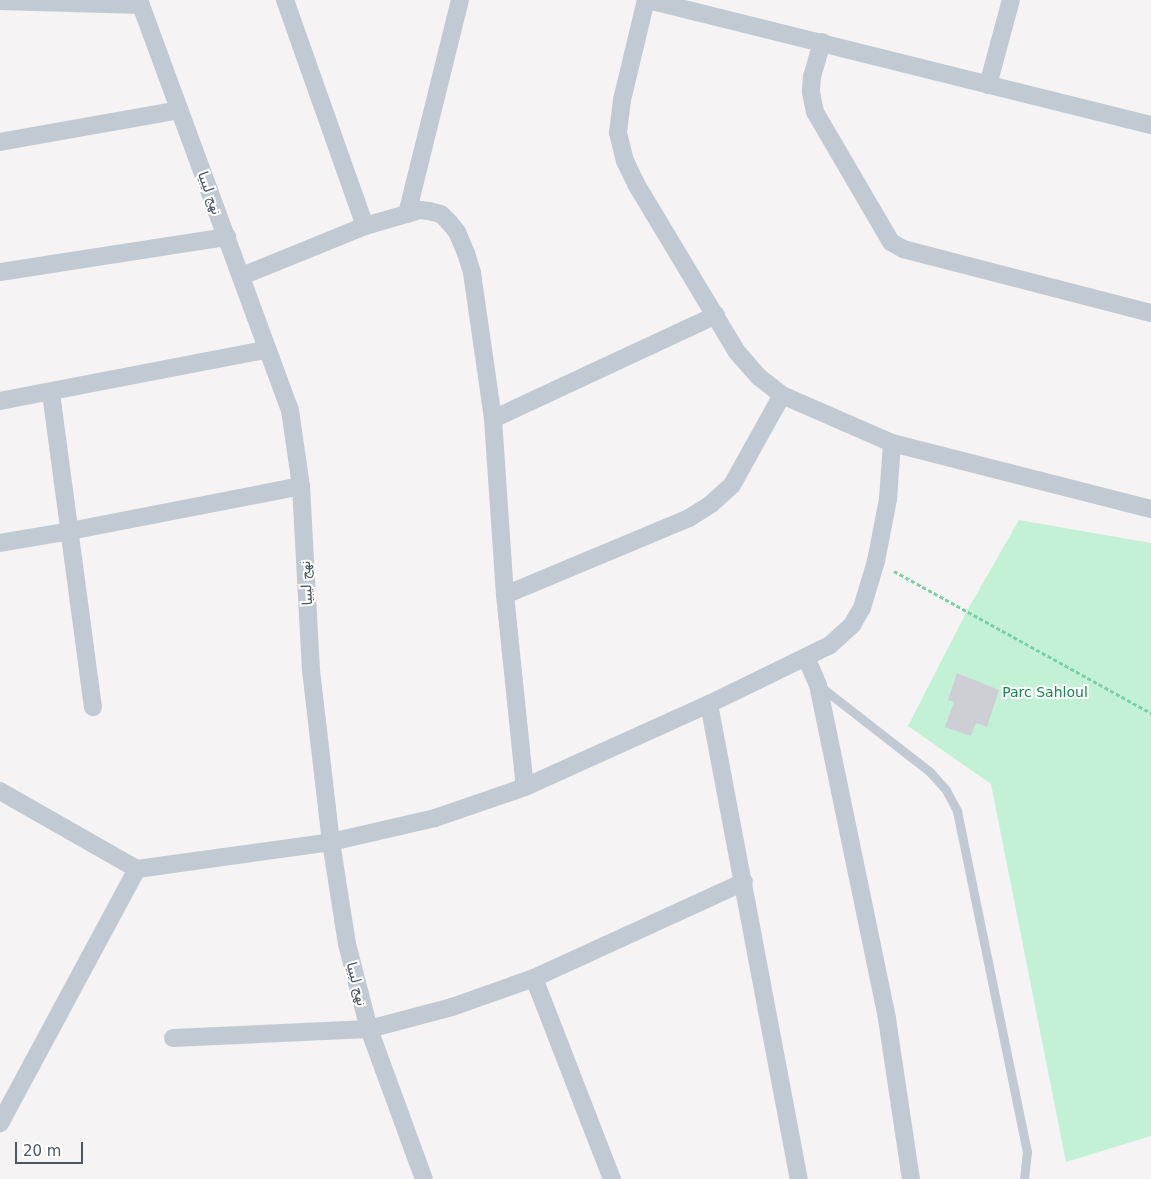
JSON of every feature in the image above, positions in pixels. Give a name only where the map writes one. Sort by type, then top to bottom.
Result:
[{"type":"street","points":[[286,0],[365,226]]},
{"type":"street","points":[[407,214],[460,0]]},
{"type":"street","points":[[1151,125],[647,0],[622,100],[618,134],[625,161],[636,184],[737,352],[759,378],[782,395],[892,443],[1151,509]]},
{"type":"street","points":[[988,85],[1011,0]]},
{"type":"street","points":[[0,1],[140,3]]},
{"type":"street","name":"نهج ليبيا","points":[[140,3],[242,276],[266,350],[290,410],[301,486],[311,670],[331,842],[347,944],[369,1029],[424,1179]]},
{"type":"street","points":[[822,42],[812,76],[811,92],[815,112],[891,242],[903,250],[1151,313]]},
{"type":"street","points":[[0,142],[179,110]]},
{"type":"street","points":[[242,276],[365,226],[420,210],[441,214],[456,232],[466,253],[472,273],[494,419],[505,595],[525,787]]},
{"type":"street","points":[[0,272],[227,238]]},
{"type":"street","points":[[494,419],[716,315]]},
{"type":"street","points":[[0,402],[266,350]]},
{"type":"street","points":[[51,393],[93,707]]},
{"type":"street","points":[[505,595],[688,518],[712,504],[732,484],[782,395]]},
{"type":"street","points":[[0,791],[137,869],[331,842],[435,818],[525,787],[709,704],[806,657],[830,645],[852,625],[862,608],[876,562],[888,499],[892,443]]},
{"type":"street","points":[[0,543],[301,486]]},
{"type":"street","points":[[806,657],[818,685],[887,1019],[911,1179]]},
{"type":"street","points":[[709,704],[799,1179]]},
{"type":"street","points":[[0,1123],[137,869]]},
{"type":"street","points":[[172,1038],[369,1029],[452,1007],[534,978],[744,882]]},
{"type":"street","points":[[534,978],[612,1179]]},
{"type":"lane","points":[[818,685],[930,772],[946,790],[957,810],[1027,1151],[1024,1179]]},
{"type":"path","points":[[876,562],[1151,713]]},
{"type":"green space","name":"Parc Sahloul","points":[[1019,520],[1151,543],[1151,1136],[1066,1162],[991,784],[908,726],[967,611]]},
{"type":"building","points":[[957,673],[999,690],[987,727],[976,723],[971,736],[945,727],[954,702],[948,700]]}]
